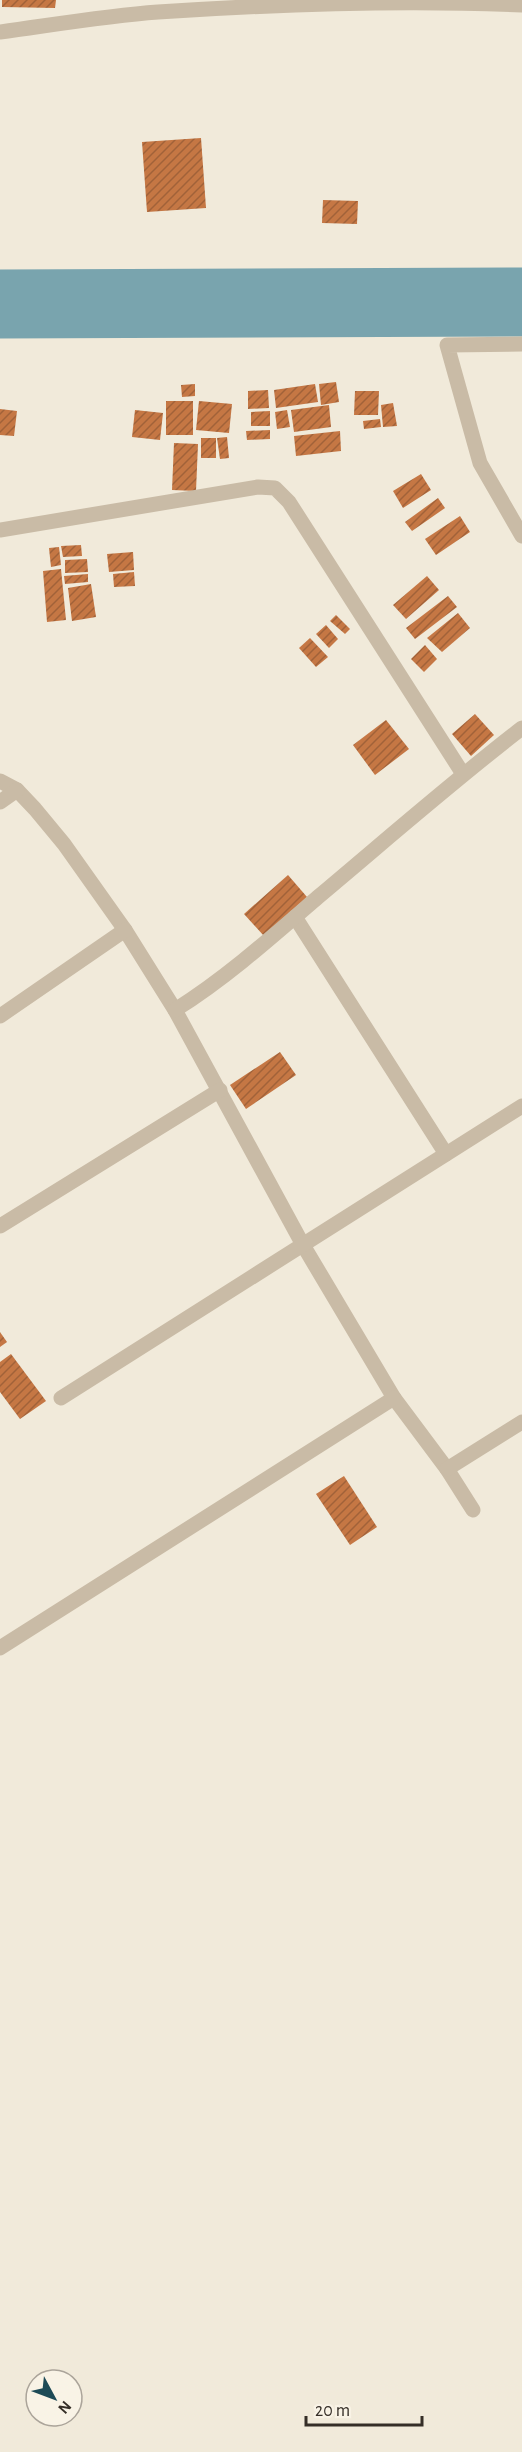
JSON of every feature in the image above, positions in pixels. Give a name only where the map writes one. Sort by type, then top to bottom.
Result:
[{"type":"street","points":[[0,32],[156,6],[449,1],[522,5]]},
{"type":"street","points":[[522,344],[447,345],[480,463],[522,536]]},
{"type":"street","points":[[0,530],[258,487],[275,488],[289,502],[463,774]]},
{"type":"street","points":[[175,1010],[197,996],[295,917],[463,774],[522,728]]},
{"type":"street","points":[[0,781],[17,790],[64,844],[125,930],[175,1010],[303,1245],[394,1398],[447,1469],[473,1510]]},
{"type":"street","points":[[0,802],[17,790]]},
{"type":"street","points":[[295,917],[446,1154]]},
{"type":"street","points":[[0,1016],[125,930]]},
{"type":"street","points":[[0,1226],[220,1090]]},
{"type":"street","points":[[61,1398],[522,1107]]},
{"type":"street","points":[[0,1648],[394,1398]]},
{"type":"street","points":[[447,1469],[522,1422]]},
{"type":"building","points":[[2,0],[56,0],[55,8],[2,7]]},
{"type":"building","points":[[201,138],[206,208],[147,212],[142,142]]},
{"type":"building","points":[[323,200],[358,201],[357,224],[322,223]]},
{"type":"building","points":[[336,382],[339,402],[321,405],[319,384]]},
{"type":"building","points":[[195,384],[195,396],[182,397],[181,385]]},
{"type":"building","points":[[315,384],[318,402],[276,408],[274,390]]},
{"type":"building","points":[[268,390],[269,408],[248,409],[248,391]]},
{"type":"building","points":[[355,391],[379,391],[378,415],[354,415]]},
{"type":"building","points":[[166,401],[193,401],[193,435],[166,435]]},
{"type":"building","points":[[199,401],[232,404],[229,433],[196,430]]},
{"type":"building","points":[[393,403],[397,426],[383,427],[381,405]]},
{"type":"building","points":[[329,405],[331,427],[294,432],[291,410]]},
{"type":"building","points":[[0,409],[17,411],[14,436],[0,435]]},
{"type":"building","points":[[135,410],[163,413],[160,440],[132,437]]},
{"type":"building","points":[[287,410],[290,427],[277,429],[275,412]]},
{"type":"building","points":[[270,411],[270,426],[251,426],[251,412]]},
{"type":"building","points":[[380,419],[381,427],[364,429],[363,421]]},
{"type":"building","points":[[270,430],[270,439],[247,440],[246,431]]},
{"type":"building","points":[[340,431],[341,451],[296,456],[294,436]]},
{"type":"building","points":[[227,437],[229,458],[220,459],[217,438]]},
{"type":"building","points":[[201,438],[216,438],[216,458],[201,458]]},
{"type":"building","points":[[174,443],[198,444],[196,491],[172,490]]},
{"type":"building","points":[[421,474],[431,490],[403,508],[393,491]]},
{"type":"building","points":[[438,498],[445,508],[412,531],[405,522]]},
{"type":"building","points":[[460,516],[470,532],[436,555],[425,539]]},
{"type":"building","points":[[81,545],[82,556],[63,557],[61,546]]},
{"type":"building","points":[[59,547],[61,565],[51,567],[49,548]]},
{"type":"building","points":[[133,552],[134,570],[109,572],[107,554]]},
{"type":"building","points":[[87,559],[88,572],[65,573],[65,560]]},
{"type":"building","points":[[61,569],[66,620],[47,622],[43,571]]},
{"type":"building","points":[[134,572],[135,586],[114,587],[113,574]]},
{"type":"building","points":[[88,574],[88,582],[65,584],[64,576]]},
{"type":"building","points":[[427,576],[439,590],[406,619],[393,605]]},
{"type":"building","points":[[91,584],[96,617],[72,621],[68,588]]},
{"type":"building","points":[[448,596],[457,607],[415,639],[406,628]]},
{"type":"building","points":[[458,613],[470,628],[442,652],[427,638]]},
{"type":"building","points":[[336,615],[350,629],[345,634],[330,621]]},
{"type":"building","points":[[326,625],[338,639],[329,648],[316,634]]},
{"type":"building","points":[[310,638],[328,657],[316,667],[299,648]]},
{"type":"building","points":[[425,645],[437,659],[424,672],[411,659]]},
{"type":"building","points":[[475,714],[494,735],[471,756],[452,734]]},
{"type":"building","points":[[386,720],[409,749],[375,775],[353,745]]},
{"type":"building","points":[[288,875],[307,897],[264,936],[244,914]]},
{"type":"building","points":[[280,1052],[296,1075],[246,1109],[230,1085]]},
{"type":"building","points":[[0,1332],[7,1342],[0,1347]]},
{"type":"building","points":[[11,1354],[46,1401],[20,1419],[0,1392],[0,1362]]},
{"type":"building","points":[[344,1476],[377,1527],[350,1545],[316,1494]]},
{"type":"waterway","points":[[504,302],[522,327]]},
{"type":"waterway","points":[[0,304],[522,302]]}]
